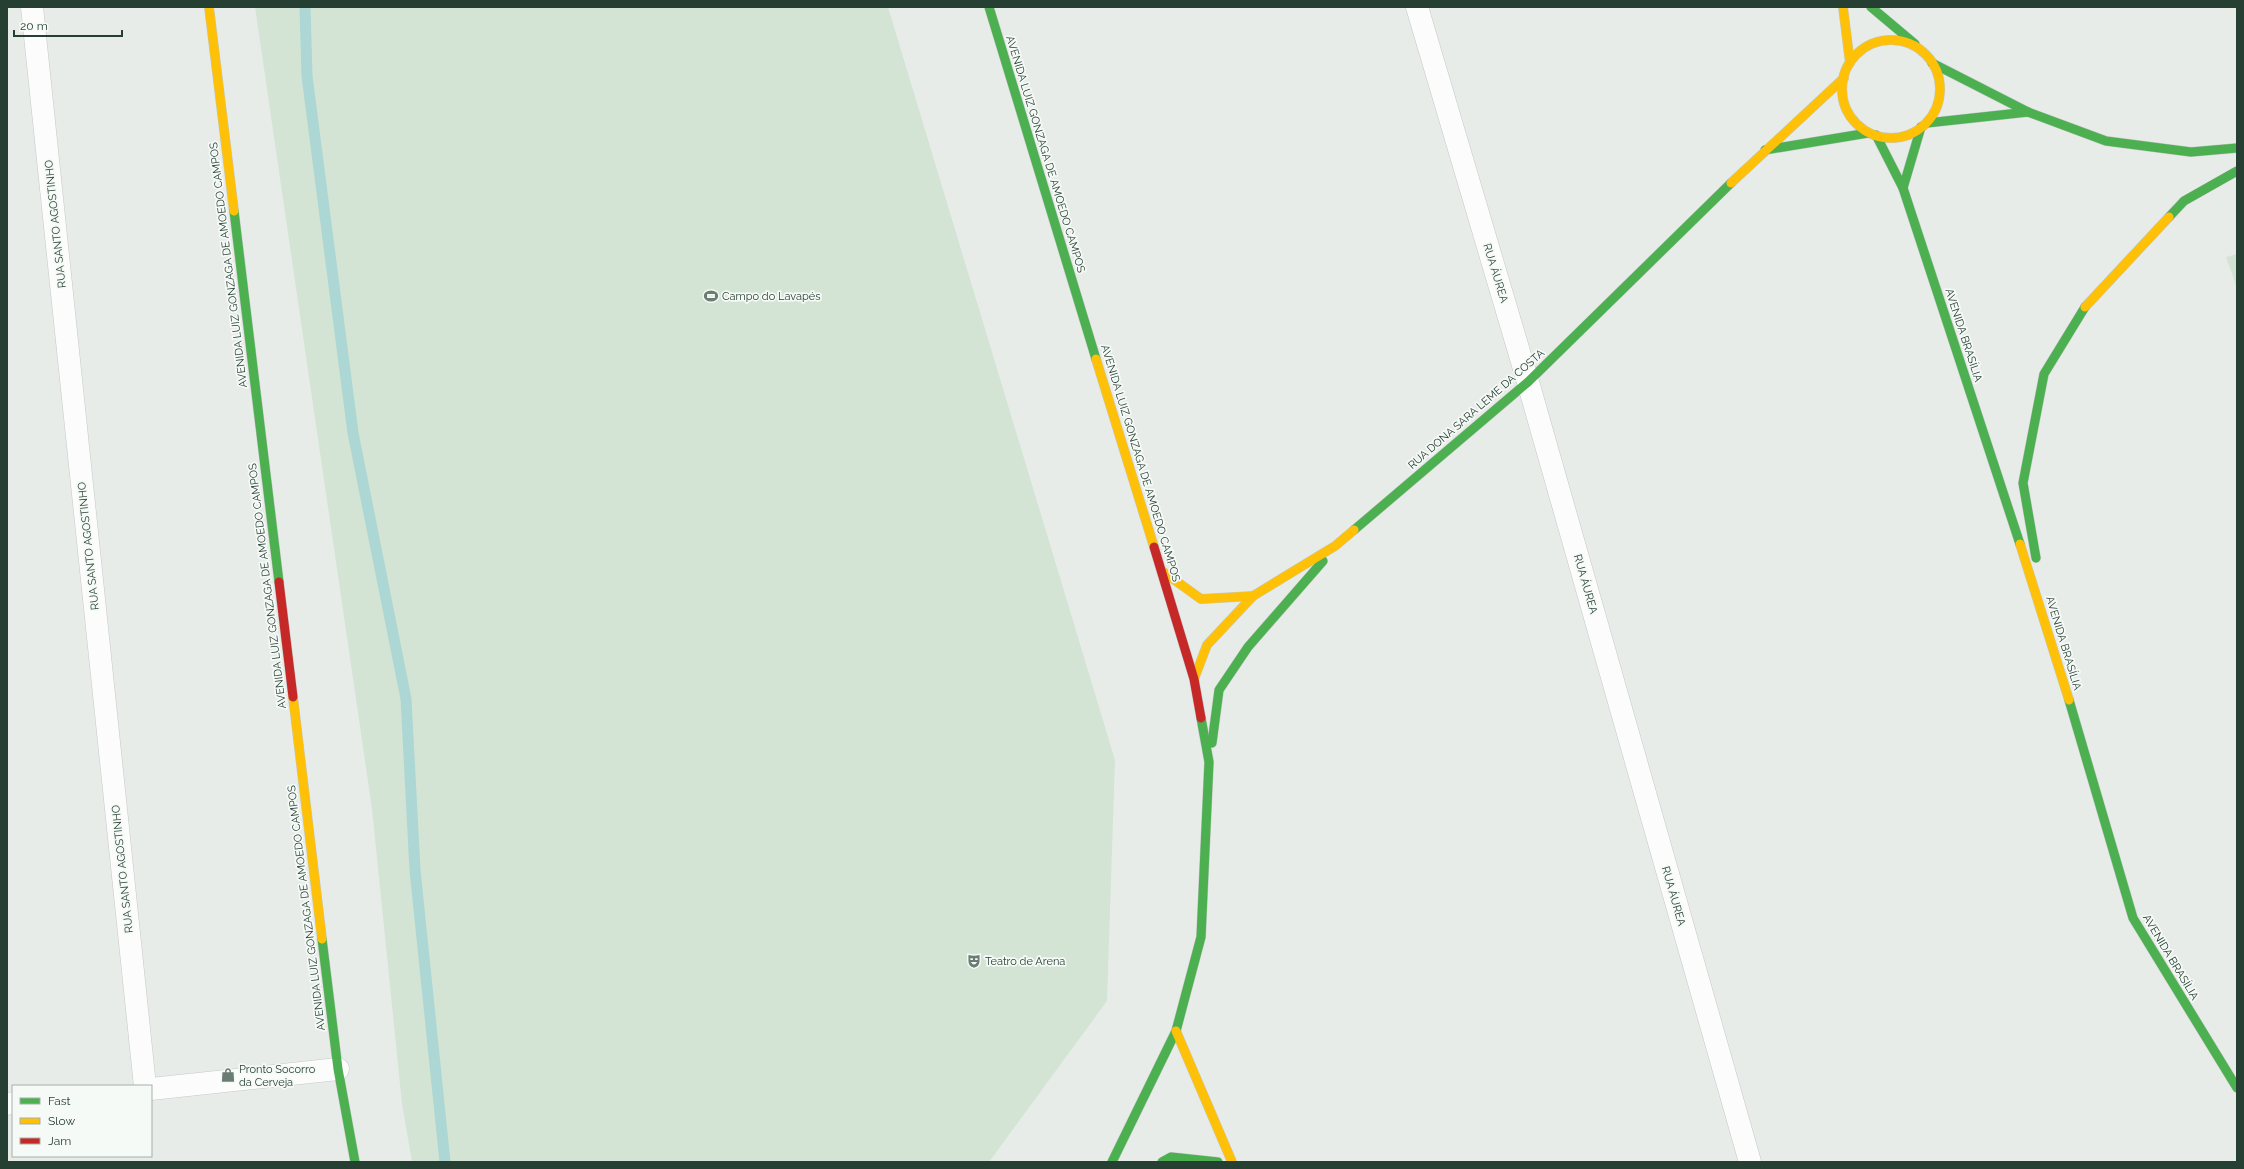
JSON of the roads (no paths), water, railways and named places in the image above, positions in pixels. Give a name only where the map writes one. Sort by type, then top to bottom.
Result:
[{"type":"street","name":"RUA SANTO AGOSTINHO","points":[[32,7],[145,1085]]},
{"type":"street","name":"AVENIDA LUIZ GONZAGA DE AMOEDO CAMPOS","points":[[209,7],[338,1069],[355,1162]]},
{"type":"street","name":"AVENIDA LUIZ GONZAGA DE AMOEDO CAMPOS","points":[[989,7],[1194,679],[1209,762],[1201,937],[1176,1031]]},
{"type":"street","name":"RUA ÁUREA","points":[[1417,7],[1528,382],[1750,1162]]},
{"type":"street","points":[[1843,7],[1850,63]]},
{"type":"street","points":[[1871,7],[1922,50],[1932,62],[1939,77],[1940,94],[1936,109],[1924,125],[1915,133],[1899,138],[1883,138],[1872,134],[1856,123],[1846,110],[1842,94],[1844,78],[1850,63],[1861,51],[1875,43],[1891,40],[1907,43],[1922,50]]},
{"type":"street","points":[[1932,62],[2028,112],[2106,141],[2191,152],[2237,148]]},
{"type":"street","name":"RUA DONA SARA LEME DA COSTA","points":[[1253,596],[1335,546],[1528,382],[1765,150],[1844,78]]},
{"type":"street","points":[[1924,125],[2028,112]]},
{"type":"street","points":[[1903,188],[1924,125]]},
{"type":"street","points":[[1765,150],[1872,134]]},
{"type":"street","name":"AVENIDA BRASÍLIA","points":[[1872,134],[1903,188],[2050,637],[2133,918],[2237,1088]]},
{"type":"street","points":[[2050,637],[2022,483],[2044,374],[2086,305],[2184,201],[2237,172]]},
{"type":"street","points":[[1209,762],[1219,690],[1248,648],[1335,546]]},
{"type":"street","points":[[1162,571],[1201,599],[1253,596]]},
{"type":"street","points":[[1194,679],[1207,645],[1253,596]]},
{"type":"street","points":[[1112,1162],[1176,1031]]},
{"type":"street","points":[[1176,1031],[1232,1162]]},
{"type":"street","points":[[152,1089],[338,1069]]},
{"type":"street","points":[[1162,1162],[1171,1157],[1218,1162]]},
{"type":"waterway","points":[[305,7],[307,76],[353,433],[406,699],[415,870],[445,1162]]},
{"type":"place","name":"Campo do Lavapés","points":[[711,296]]},
{"type":"place","name":"Teatro de Arena","points":[[974,961]]},
{"type":"place","name":"Pronto Socorro da Cerveja","points":[[228,1075]]}]
